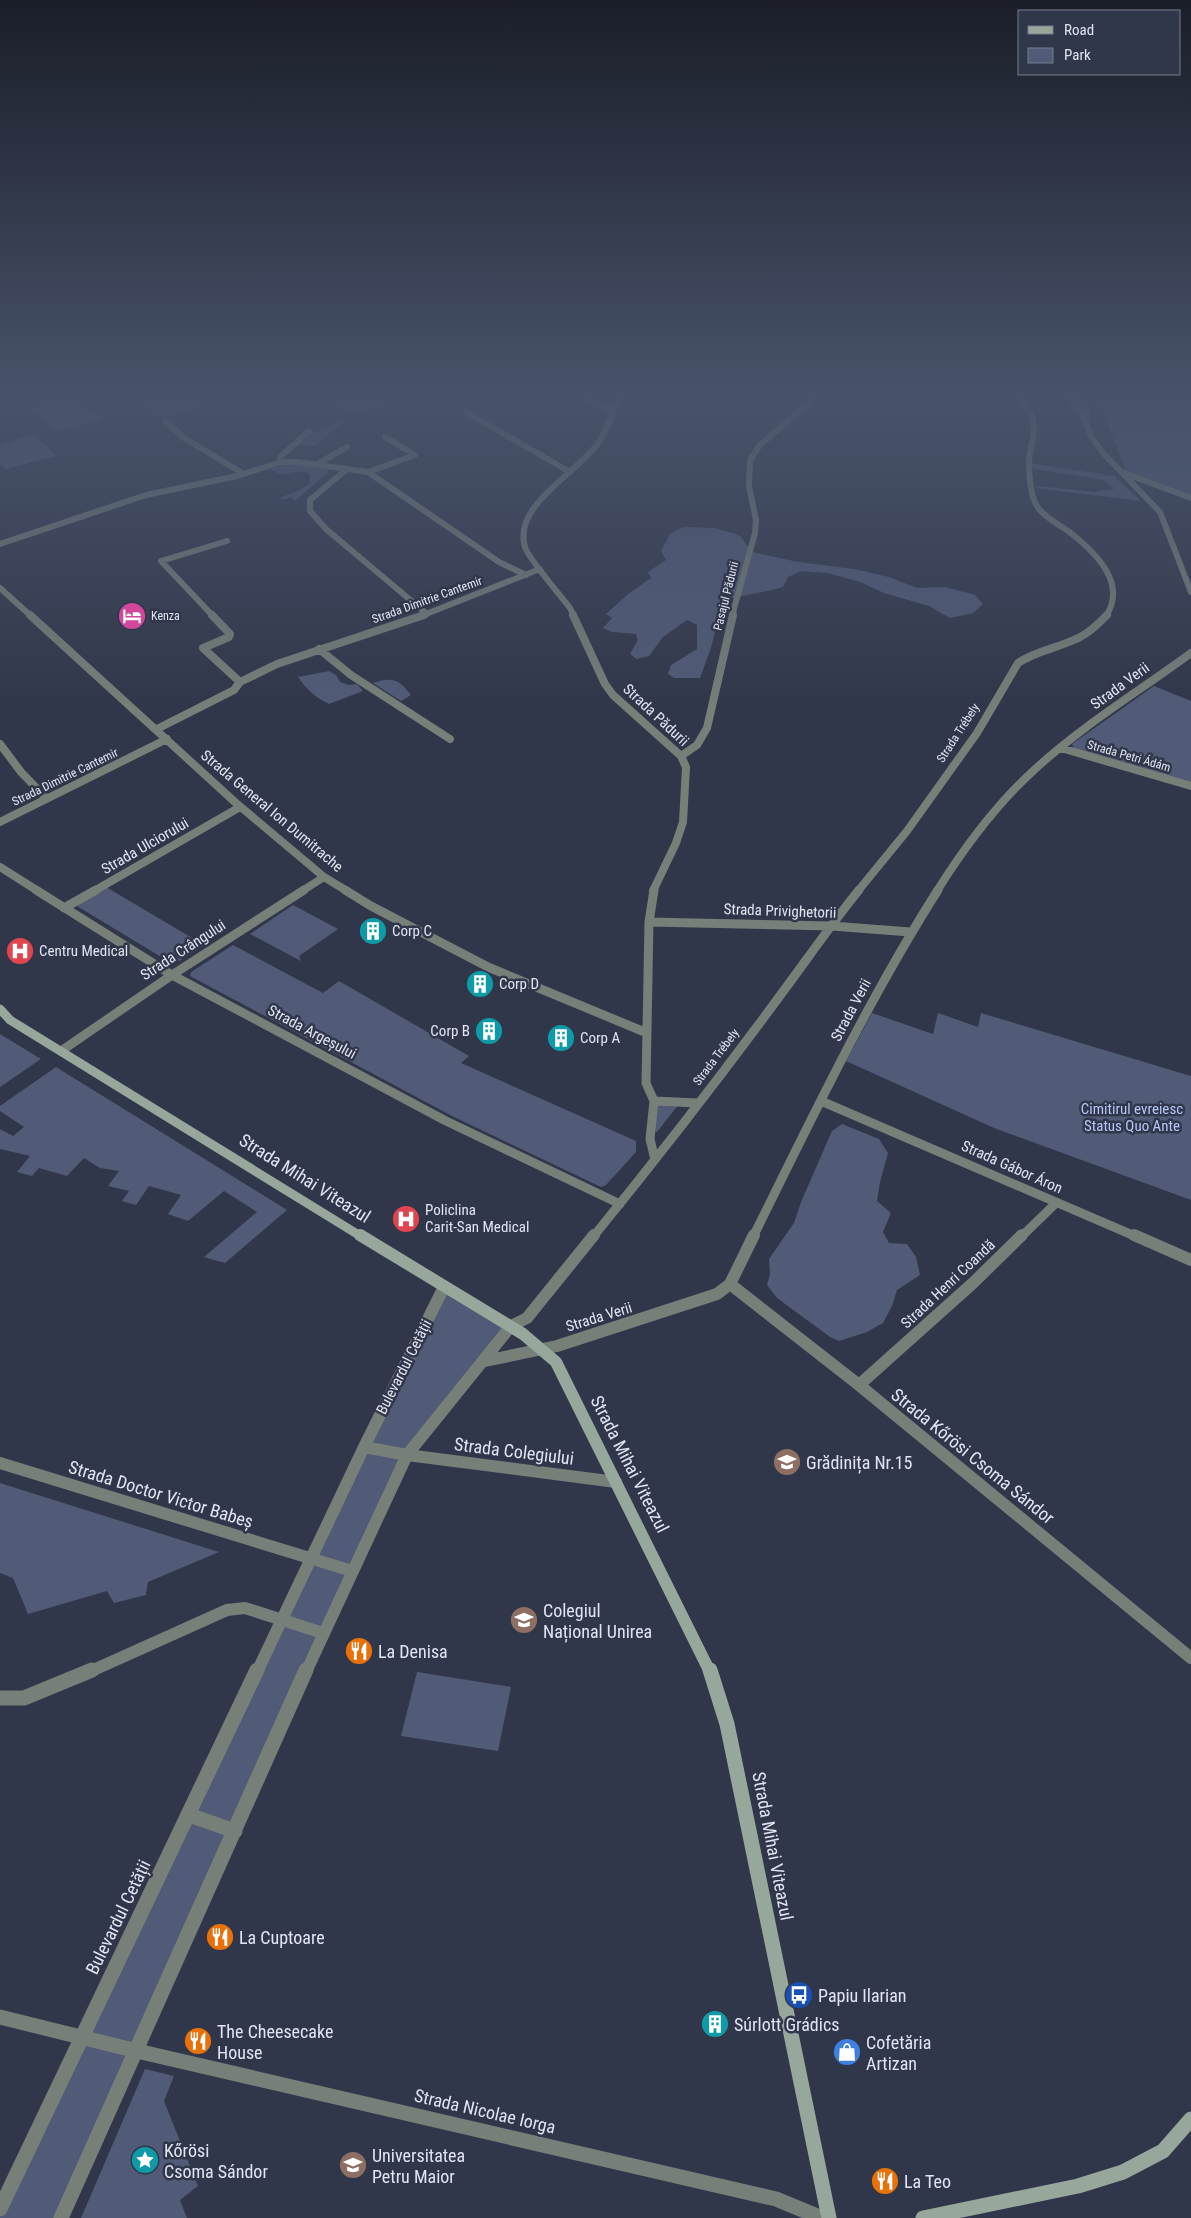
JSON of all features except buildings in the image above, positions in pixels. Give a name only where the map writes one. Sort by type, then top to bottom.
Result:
[{"type":"main road","points":[[0,1009],[10,1020]]},
{"type":"main road","name":"Strada Mihai Viteazul","points":[[10,1020],[444,1287],[511,1326],[544,1349],[556,1362],[712,1675],[727,1724],[829,2218]]},
{"type":"main road","points":[[923,2218],[1078,2186],[1123,2172],[1163,2151],[1191,2119]]},
{"type":"street","points":[[0,544],[130,501]]},
{"type":"street","points":[[310,501],[310,511],[326,529],[427,614]]},
{"type":"street","points":[[409,501],[499,562],[526,575]]},
{"type":"street","name":"Strada Pădurii","points":[[540,501],[523,531],[525,548],[570,608],[605,684],[612,695],[681,756],[686,767],[683,822],[676,843],[653,891],[649,922],[646,1083],[654,1101],[650,1139],[655,1160]]},
{"type":"street","name":"Pasajul Pădurii","points":[[681,756],[690,752],[700,742],[706,728],[737,595],[754,538],[756,520],[752,501]]},
{"type":"street","name":"Strada Trébely","points":[[511,1326],[527,1318],[655,1160],[830,926],[938,788],[977,733],[1018,663],[1028,656],[1077,639],[1094,628],[1107,615],[1113,601],[1113,583],[1105,567],[1073,535],[1040,511],[1035,501]]},
{"type":"street","points":[[1149,501],[1160,512],[1191,592]]},
{"type":"street","points":[[226,541],[161,561],[230,634],[229,637],[203,648],[240,682]]},
{"type":"street","name":"Strada Dimitrie Cantemir","points":[[157,730],[234,690],[240,682],[277,664],[427,614],[540,569]]},
{"type":"street","name":"Strada General Ion Dumitrache","points":[[0,588],[240,807],[324,877],[371,906],[488,967],[647,1033]]},
{"type":"street","points":[[319,649],[351,675],[450,739]]},
{"type":"street","name":"Strada Verii","points":[[544,1349],[704,1300],[717,1294],[730,1284],[821,1101],[910,932],[962,853],[1014,790],[1061,748],[1191,653]]},
{"type":"street","name":"Strada Dimitrie Cantemir","points":[[0,822],[167,739]]},
{"type":"street","points":[[0,744],[21,772],[46,798]]},
{"type":"street","name":"Strada Petri Ádám","points":[[1061,748],[1191,786]]},
{"type":"street","name":"Strada Ulciorului","points":[[64,908],[240,807]]},
{"type":"street","name":"Strada Argeșului","points":[[0,867],[172,974],[446,1121],[620,1204]]},
{"type":"street","name":"Strada Crângului","points":[[61,1051],[172,974],[324,877]]},
{"type":"street","name":"Strada Privighetorii","points":[[649,922],[830,926],[910,932]]},
{"type":"street","name":"Strada Mihai Viteazul","points":[[0,1014],[10,1020]]},
{"type":"street","name":"Strada Trébely","points":[[654,1101],[698,1103]]},
{"type":"street","name":"Strada Gábor Áron","points":[[821,1101],[1191,1260]]},
{"type":"street","name":"Strada Henri Coandă","points":[[859,1385],[973,1283],[1056,1203]]},
{"type":"street","name":"Strada Kőrösi Csoma Sándor","points":[[730,1284],[859,1385],[1191,1658]]},
{"type":"street","name":"Bulevardul Cetății","points":[[0,2210],[364,1447],[444,1287]]},
{"type":"street","points":[[61,2218],[323,1633],[407,1455],[485,1361],[511,1326]]},
{"type":"street","points":[[485,1361],[544,1349]]},
{"type":"street","points":[[364,1447],[407,1455]]},
{"type":"street","name":"Strada Colegiului","points":[[407,1455],[616,1482]]},
{"type":"street","name":"Strada Doctor Victor Babeș","points":[[0,1463],[312,1558]]},
{"type":"street","points":[[312,1558],[352,1571]]},
{"type":"street","points":[[0,1698],[24,1698],[59,1685],[227,1610],[245,1608],[323,1633]]},
{"type":"street","points":[[189,1815],[235,1831]]},
{"type":"street","points":[[0,2017],[84,2036],[137,2051]]},
{"type":"street","name":"Strada Nicolae Iorga","points":[[137,2051],[776,2199],[822,2218]]},
{"type":"green space","points":[[683,527],[714,528],[736,534],[741,537],[752,552],[798,562],[854,569],[889,577],[917,588],[945,587],[975,595],[983,604],[973,613],[950,618],[929,606],[884,593],[860,582],[827,573],[801,571],[788,577],[783,587],[722,600],[711,648],[700,678],[674,678],[668,674],[671,665],[697,649],[697,625],[687,620],[663,637],[649,656],[636,659],[630,654],[638,640],[636,634],[612,632],[603,628],[612,618],[606,614],[628,594],[651,578],[648,572],[666,560],[661,551],[670,534]]},
{"type":"green space","points":[[329,671],[336,675],[340,682],[349,685],[357,684],[363,691],[329,704],[312,693],[298,677]]},
{"type":"green space","points":[[392,680],[399,683],[411,695],[401,701],[373,683]]},
{"type":"green space","points":[[1154,686],[1191,701],[1191,783],[1074,749],[1072,744]]},
{"type":"green space","points":[[106,887],[204,945],[179,961],[171,963],[77,906],[79,902]]},
{"type":"green space","points":[[293,905],[338,929],[299,956],[301,961],[250,934]]},
{"type":"green space","points":[[233,945],[323,993],[339,981],[469,1056],[461,1063],[636,1141],[636,1152],[606,1185],[601,1187],[452,1116],[190,976],[191,972]]},
{"type":"green space","name":"Cimitirul evreiesc Status Quo Ante","points":[[872,1013],[933,1034],[938,1013],[978,1027],[981,1013],[1191,1076],[1191,1200],[994,1128],[846,1061]]},
{"type":"green space","points":[[0,1034],[41,1059],[0,1087]]},
{"type":"green space","points":[[56,1067],[287,1210],[225,1263],[204,1257],[257,1212],[224,1191],[188,1221],[168,1214],[181,1195],[149,1186],[136,1205],[122,1201],[129,1191],[108,1186],[119,1171],[100,1168],[84,1158],[67,1176],[39,1168],[32,1176],[17,1172],[30,1156],[0,1149],[0,1129],[13,1136],[24,1127],[0,1111],[0,1106]]},
{"type":"green space","points":[[655,1099],[679,1104],[657,1132],[655,1131]]},
{"type":"green space","points":[[842,1124],[879,1139],[888,1153],[877,1201],[891,1213],[883,1232],[889,1243],[907,1244],[916,1257],[920,1275],[897,1290],[892,1306],[883,1323],[867,1332],[839,1341],[830,1337],[777,1298],[767,1285],[770,1274],[769,1259],[794,1223],[801,1202],[832,1131]]},
{"type":"green space","points":[[444,1287],[511,1326],[407,1455],[61,2218],[0,2218],[0,2209]]},
{"type":"green space","points":[[0,1483],[219,1552],[148,1582],[146,1595],[114,1603],[107,1591],[28,1614],[13,1578],[0,1573]]},
{"type":"green space","points":[[417,1672],[511,1687],[498,1751],[401,1736]]},
{"type":"green space","points":[[145,2069],[174,2076],[164,2101],[198,2186],[180,2200],[187,2218],[81,2218]]},
{"type":"place","name":"Kenza","points":[[132,616]]},
{"type":"place","name":"Corp C","points":[[373,931]]},
{"type":"place","name":"Centru Medical","points":[[20,951]]},
{"type":"place","name":"Corp D","points":[[480,984]]},
{"type":"place","name":"Corp B","points":[[489,1031]]},
{"type":"place","name":"Corp A","points":[[561,1038]]},
{"type":"place","name":"Policlina Carit-San Medical","points":[[406,1219]]},
{"type":"place","name":"Grădinița Nr.15","points":[[787,1462]]},
{"type":"place","name":"Colegiul Național Unirea","points":[[524,1620]]},
{"type":"place","name":"La Denisa","points":[[359,1651]]},
{"type":"place","name":"La Cuptoare","points":[[220,1937]]},
{"type":"place","name":"Papiu Ilarian","points":[[799,1995]]},
{"type":"place","name":"Súrlott Grádics","points":[[715,2024]]},
{"type":"place","name":"The Cheesecake House","points":[[198,2041]]},
{"type":"place","name":"Cofetăria Artizan","points":[[847,2052]]},
{"type":"place","name":"Kőrösi Csoma Sándor","points":[[145,2160]]},
{"type":"place","name":"Universitatea Petru Maior","points":[[353,2165]]},
{"type":"place","name":"La Teo","points":[[885,2181]]}]
